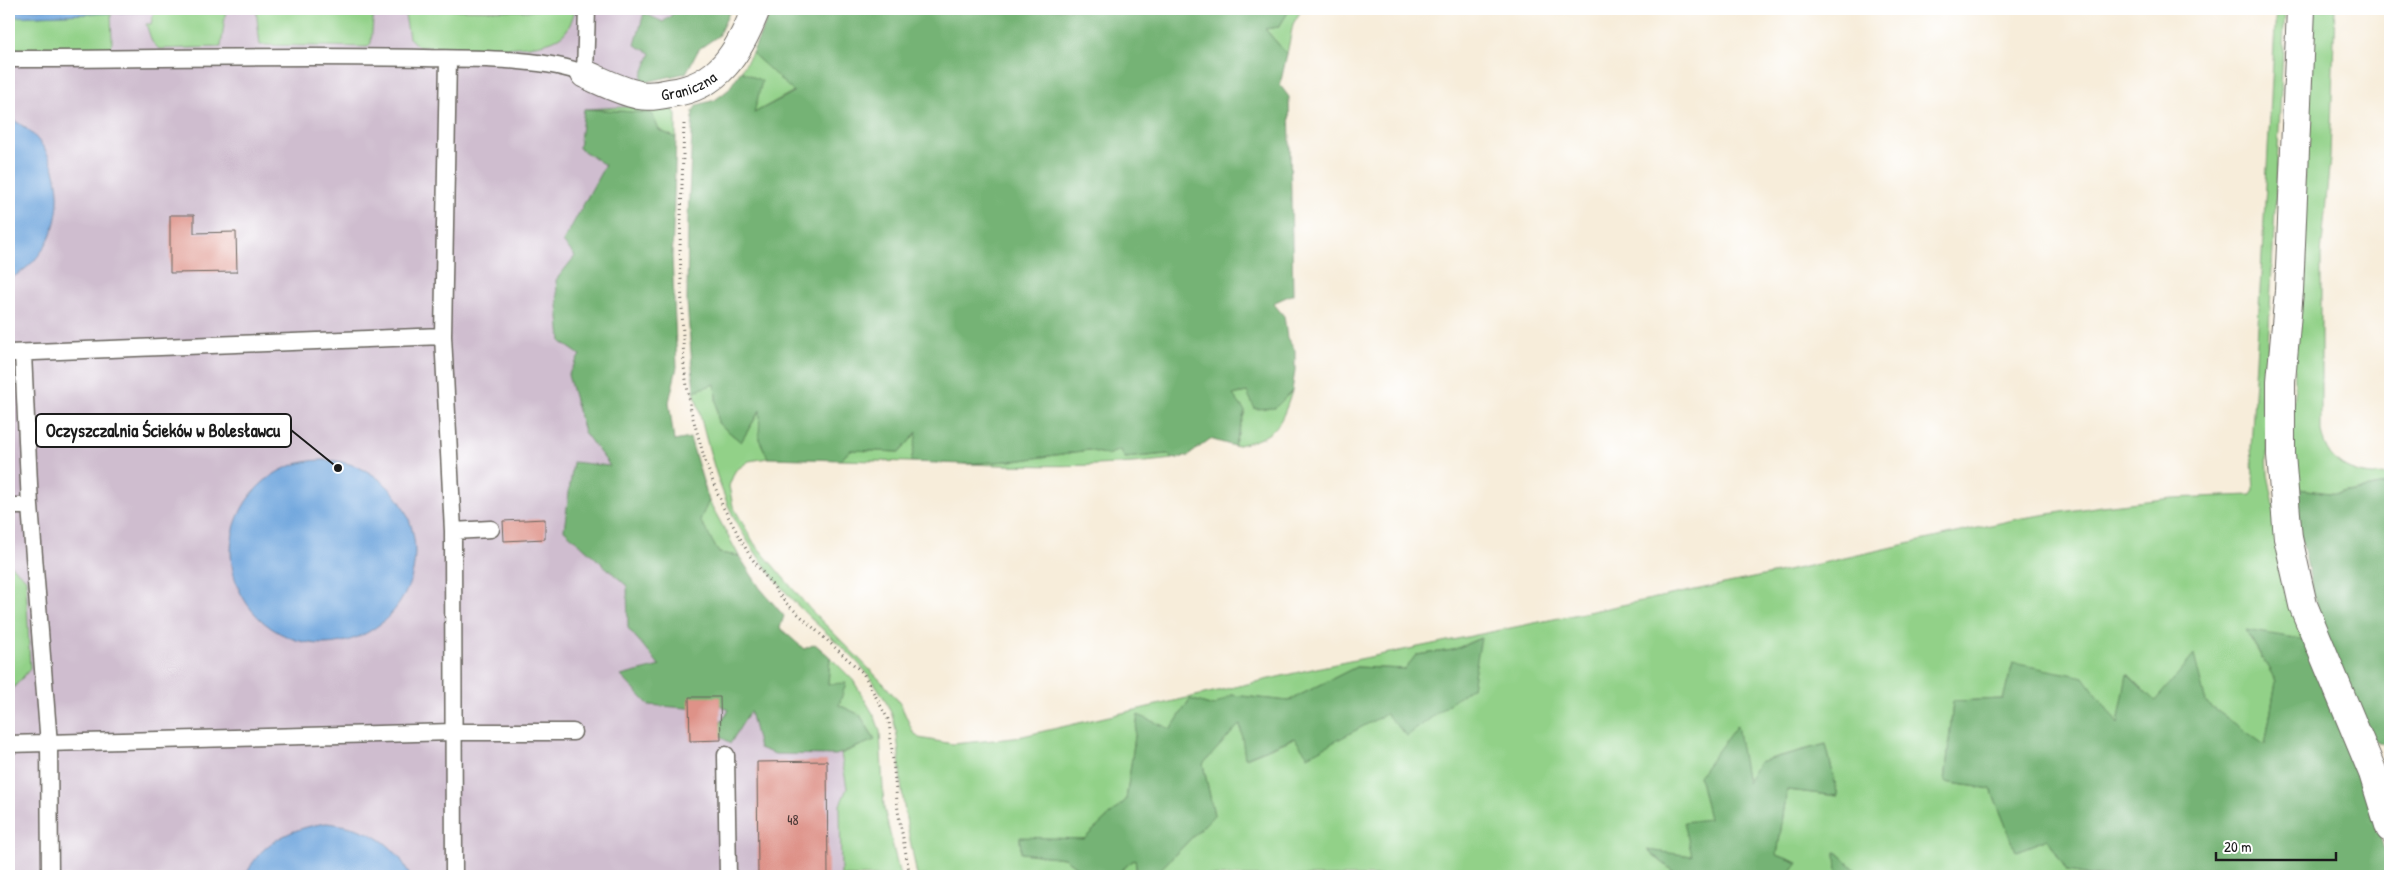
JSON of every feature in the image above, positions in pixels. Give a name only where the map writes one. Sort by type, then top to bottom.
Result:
[{"type":"street","name":"Graniczna","points":[[585,74],[616,88],[641,95],[685,91],[709,81],[729,61],[756,9]]},
{"type":"street","points":[[2301,9],[2289,291],[2281,381],[2281,455],[2288,538],[2303,605],[2373,773],[2390,828]]},
{"type":"lane","points":[[9,59],[183,59],[305,56],[448,59],[540,63],[585,74],[587,9]]},
{"type":"lane","points":[[448,59],[443,336],[452,531],[454,876]]},
{"type":"lane","points":[[50,876],[49,744],[16,353],[443,336]]},
{"type":"lane","points":[[9,506],[30,506]]},
{"type":"lane","points":[[452,531],[491,529]]},
{"type":"lane","points":[[9,744],[452,732],[573,732]]},
{"type":"lane","points":[[726,755],[728,876]]},
{"type":"path","points":[[685,91],[680,247],[684,367],[691,411],[706,464],[722,507],[750,556],[785,602],[863,673],[889,721],[898,810],[910,876]]},
{"type":"shaded area","points":[[9,9],[704,9],[642,75],[635,415],[841,754],[847,788],[840,805],[841,876],[9,876]]},
{"type":"green space","points":[[226,9],[221,47],[159,49],[152,42],[146,24],[151,24],[154,12]]},
{"type":"green space","points":[[256,9],[374,9],[371,43],[368,47],[260,45]]},
{"type":"green space","points":[[404,9],[531,11],[541,9],[575,9],[567,29],[558,38],[546,43],[530,46],[491,48],[419,47],[409,38]]},
{"type":"green space","points":[[679,9],[731,9],[718,36],[699,49],[686,73],[642,83],[642,75],[651,53],[635,45],[644,13],[663,22]]},
{"type":"green space","points":[[772,9],[1290,9],[1279,27],[1265,29],[1287,54],[1280,85],[1289,97],[1293,294],[1273,303],[1284,316],[1287,338],[1295,350],[1292,391],[1275,408],[1255,409],[1247,392],[1233,395],[1245,411],[1234,446],[1210,439],[1188,456],[1172,459],[1168,454],[1125,458],[1120,450],[1107,455],[1089,450],[1022,460],[964,464],[911,462],[917,432],[900,452],[850,450],[841,460],[768,458],[759,439],[760,410],[741,442],[718,423],[715,384],[694,391],[687,302],[688,217],[693,111],[697,105],[715,100],[728,90],[741,71],[762,81],[754,113],[794,92],[752,53]]},
{"type":"green space","points":[[1290,9],[1302,9],[1293,24],[1287,54],[1265,29],[1279,27]]},
{"type":"green space","points":[[2276,9],[2285,9],[2267,368],[2266,431],[2268,474],[2282,546],[2307,640],[2246,631],[2276,681],[2265,746],[2206,703],[2155,701],[2128,674],[2118,725],[2013,663],[2003,699],[1953,701],[1945,782],[1991,789],[2016,851],[2048,839],[2067,871],[2098,876],[1862,876],[1836,851],[1837,876],[1788,876],[1798,863],[1777,855],[1787,790],[1838,796],[1826,744],[1759,762],[1747,784],[1736,726],[1709,819],[1692,856],[1648,851],[1679,876],[1154,876],[1214,815],[1203,764],[1240,723],[1246,758],[1295,738],[1308,755],[1386,713],[1472,687],[1480,638],[1453,650],[1416,655],[1405,669],[1356,667],[1288,701],[1232,695],[1213,706],[1190,699],[1171,730],[1138,716],[1126,800],[1084,839],[1020,838],[1021,853],[1064,858],[1089,876],[917,876],[903,802],[897,737],[888,706],[878,689],[855,660],[803,611],[761,560],[735,520],[711,457],[694,391],[715,383],[718,423],[741,442],[761,409],[759,439],[768,458],[749,461],[735,471],[729,486],[733,506],[754,543],[809,608],[885,685],[900,703],[913,732],[919,738],[953,744],[1014,738],[1321,667],[1787,571],[2022,518],[2173,498],[2251,495],[2254,490],[2251,448]]},
{"type":"green space","points":[[2314,9],[2335,9],[2330,157],[2321,256],[2321,432],[2330,454],[2346,468],[2366,474],[2390,475],[2390,484],[2338,494],[2290,488],[2289,432],[2295,385],[2294,353]]},
{"type":"green space","points":[[111,13],[112,42],[111,47],[107,49],[9,50],[9,17]]},
{"type":"green space","points":[[752,53],[794,91],[754,113],[741,71]]},
{"type":"green space","points":[[666,105],[673,108],[676,115],[676,138],[659,130],[651,113],[584,109]]},
{"type":"green space","points":[[584,109],[652,113],[659,130],[676,138],[672,257],[677,367],[669,402],[674,441],[690,438],[709,501],[700,520],[719,553],[739,556],[760,588],[784,616],[780,628],[804,649],[815,644],[830,657],[828,684],[846,683],[839,705],[860,715],[875,740],[836,755],[775,754],[759,748],[750,711],[730,744],[715,731],[729,710],[713,701],[699,709],[649,705],[621,676],[660,666],[628,628],[627,586],[564,530],[573,462],[610,466],[584,432],[568,375],[580,355],[561,342],[556,280],[575,256],[563,242],[605,165],[579,148]]},
{"type":"green space","points":[[1292,391],[1284,414],[1274,429],[1259,439],[1234,446],[1245,411],[1232,395],[1247,392],[1275,408]]},
{"type":"green space","points":[[918,431],[911,462],[841,460],[850,450],[900,452]]},
{"type":"green space","points":[[1089,450],[1107,455],[1120,450],[1125,458],[1169,454],[1172,459],[1094,465],[964,464],[1022,460]]},
{"type":"green space","points":[[2390,484],[2390,747],[2367,737],[2322,631],[2290,488],[2338,494]]},
{"type":"green space","points":[[709,501],[739,556],[719,553],[699,520]]},
{"type":"green space","points":[[9,564],[26,579],[30,669],[9,693]]},
{"type":"green space","points":[[2246,630],[2307,640],[2372,800],[2390,876],[2098,876],[2067,871],[2048,839],[2016,851],[1991,789],[1945,782],[1953,701],[2003,699],[2013,663],[2084,677],[2118,724],[2127,674],[2155,701],[2194,655],[2206,703],[2265,745],[2276,681]]},
{"type":"green space","points":[[1481,638],[1472,687],[1407,736],[1386,714],[1308,756],[1294,738],[1245,758],[1240,724],[1203,764],[1214,815],[1154,876],[1137,876],[1135,859],[1114,876],[1089,876],[1064,858],[1021,853],[1020,837],[1084,839],[1126,800],[1138,715],[1171,729],[1190,699],[1213,706],[1232,695],[1288,701],[1356,667],[1405,669],[1416,655],[1453,650]]},
{"type":"green space","points":[[830,657],[853,680],[875,717],[880,731],[884,808],[900,876],[841,876],[840,805],[847,788],[841,754],[875,739],[860,715],[839,705],[828,685]]},
{"type":"green space","points":[[1737,725],[1747,783],[1759,762],[1826,744],[1838,796],[1787,790],[1777,855],[1798,863],[1788,876],[1679,876],[1647,850],[1692,856],[1684,822],[1709,819],[1699,776]]},
{"type":"green space","points":[[1836,851],[1862,876],[1837,876]]},
{"type":"green space","points":[[1135,859],[1137,876],[1114,876]]},
{"type":"water","points":[[9,9],[217,9],[9,17]]},
{"type":"water","points":[[9,118],[31,132],[46,151],[55,174],[58,198],[55,222],[46,245],[30,264],[9,279]]},
{"type":"water","points":[[314,460],[332,460],[358,467],[374,475],[388,487],[400,501],[408,517],[415,543],[415,561],[408,587],[400,603],[388,617],[374,629],[350,640],[332,644],[314,644],[296,640],[272,629],[246,603],[235,579],[231,561],[231,543],[235,525],[246,501],[272,475],[296,464]]},
{"type":"water","points":[[326,823],[353,827],[376,837],[396,853],[410,876],[246,876],[259,854],[278,839],[301,829]]},
{"type":"building","points":[[170,215],[194,215],[194,233],[236,232],[237,272],[170,273]]},
{"type":"building","points":[[545,519],[545,539],[504,541],[503,521]]},
{"type":"building","points":[[689,697],[720,697],[721,740],[690,741]]},
{"type":"building","points":[[827,761],[828,876],[758,876],[757,762]]},
{"type":"place","name":"Oczyszczalnia Ścieków w Bolesławcu","points":[[338,468]]}]
